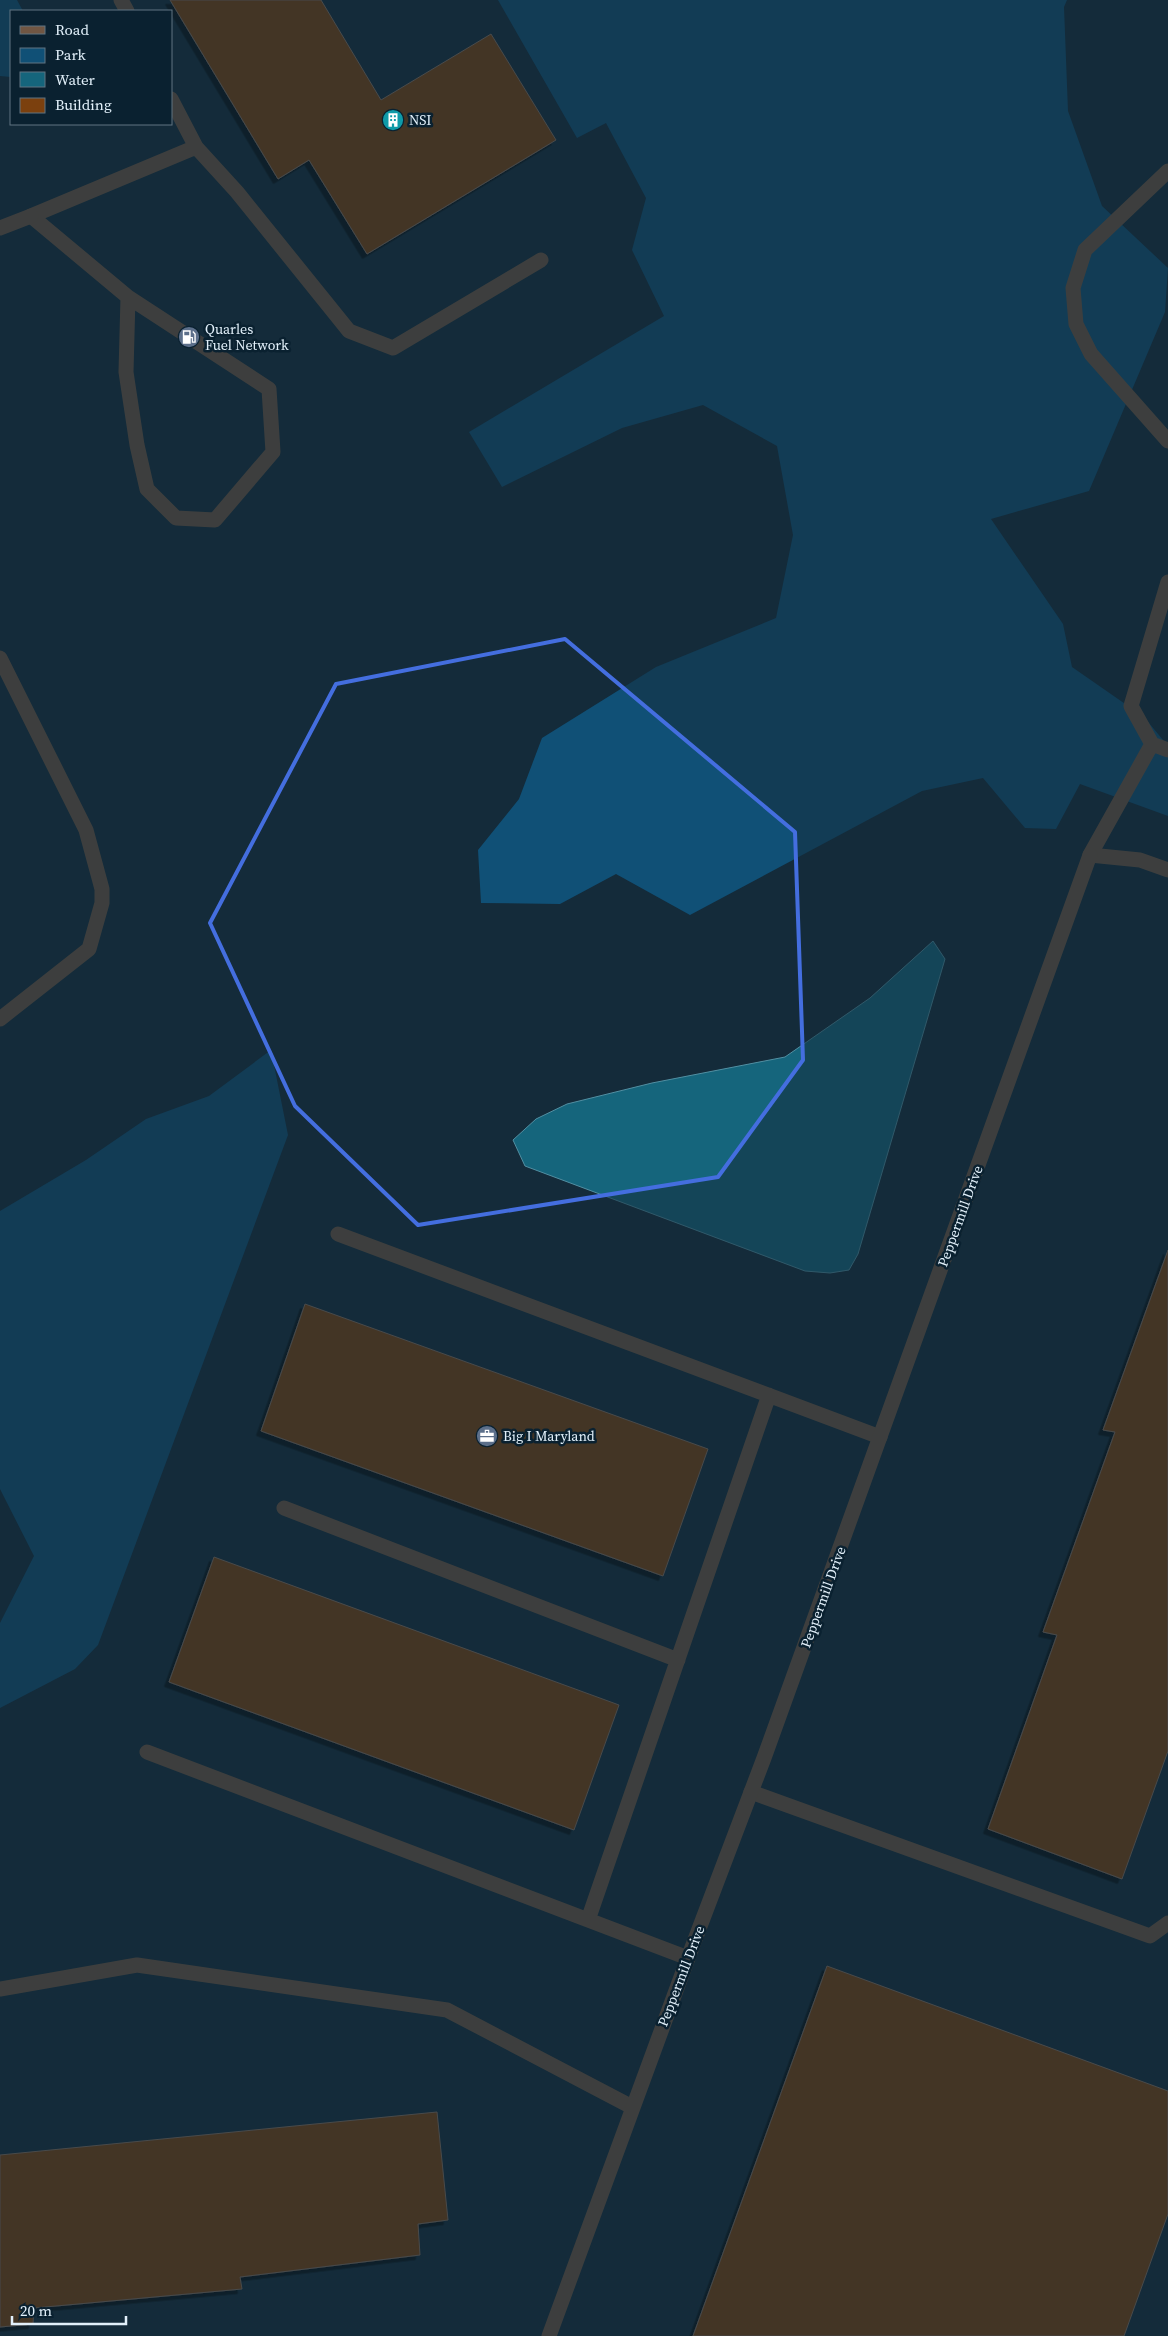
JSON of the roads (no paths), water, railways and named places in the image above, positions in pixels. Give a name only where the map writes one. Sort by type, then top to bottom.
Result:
[{"type":"street","points":[[172,101],[196,148],[238,192],[349,331],[393,348],[541,260]]},
{"type":"street","points":[[0,228],[196,148]]},
{"type":"street","points":[[1168,171],[1086,250],[1073,288],[1076,324],[1091,354],[1168,441]]},
{"type":"street","points":[[31,216],[128,297],[269,389],[273,452],[215,520],[176,518],[147,489],[137,446],[126,372],[128,297]]},
{"type":"street","points":[[1168,582],[1132,706],[1152,744],[1168,750]]},
{"type":"street","points":[[0,658],[86,830],[102,889],[102,903],[90,949],[0,1018]]},
{"type":"street","name":"Peppermill Drive","points":[[549,2336],[632,2107],[751,1792],[1090,855],[1152,744]]},
{"type":"street","points":[[1090,855],[1140,860],[1168,870]]},
{"type":"street","points":[[338,1234],[880,1437]]},
{"type":"street","points":[[588,1920],[769,1395]]},
{"type":"street","points":[[284,1508],[678,1660]]},
{"type":"street","points":[[147,1752],[688,1958]]},
{"type":"street","points":[[751,1792],[1150,1936],[1168,1923]]},
{"type":"street","points":[[0,1989],[137,1965],[447,2010],[632,2107]]},
{"type":"water","points":[[933,941],[945,959],[858,1254],[849,1270],[830,1273],[805,1271],[525,1166],[513,1140],[536,1119],[567,1104],[652,1083],[785,1057],[870,998]]},
{"type":"place","name":"NSI","points":[[393,120]]},
{"type":"place","name":"Quarles Fuel Network","points":[[189,337]]},
{"type":"place","name":"Big I Maryland","points":[[487,1436]]}]
